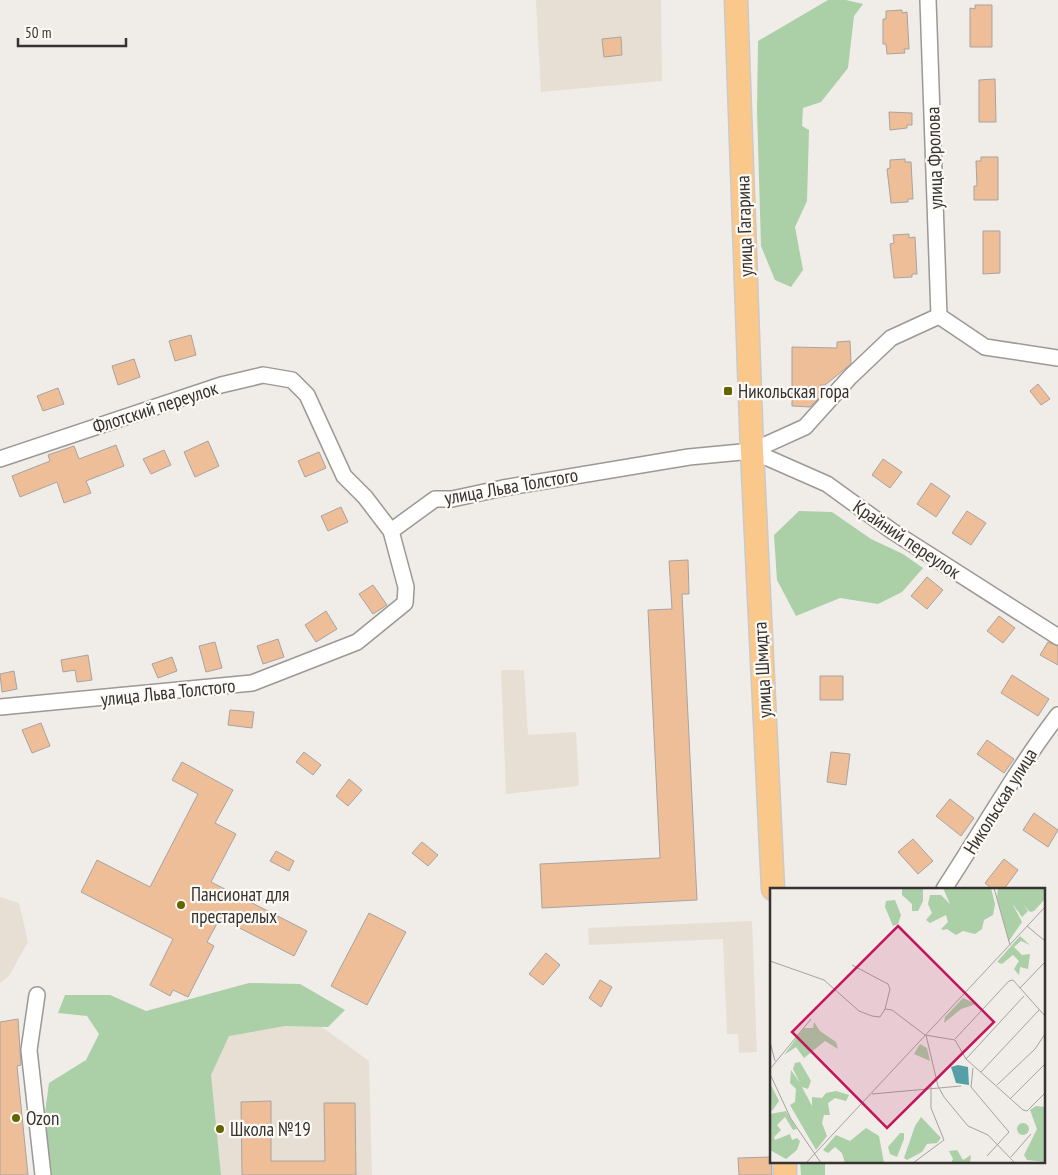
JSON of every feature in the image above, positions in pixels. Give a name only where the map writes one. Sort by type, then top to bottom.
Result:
[{"type":"main road","name":"улица Гагарина","points":[[736,0],[752,451]]},
{"type":"main road","name":"улица Шмидта","points":[[752,451],[773,888]]},
{"type":"main road","points":[[785,1162],[785,1175]]},
{"type":"street","name":"улица Фролова","points":[[928,0],[939,316]]},
{"type":"street","points":[[752,451],[805,428],[850,377],[891,338],[939,316],[985,348],[1058,358]]},
{"type":"street","name":"Флотский переулок","points":[[0,459],[170,401],[263,375],[292,380],[307,395],[344,476],[365,497],[391,531]]},
{"type":"street","name":"улица Льва Толстого","points":[[0,707],[252,684],[357,642],[404,603],[406,587],[391,531],[435,499],[452,499],[503,488],[689,457],[752,451]]},
{"type":"street","name":"Крайний переулок","points":[[752,451],[827,484],[892,531],[1058,637]]},
{"type":"street","name":"Никольская улица","points":[[945,888],[988,821],[1024,759],[1058,715]]},
{"type":"street","points":[[37,995],[29,1050],[43,1175]]},
{"type":"shaded area","points":[[536,0],[661,0],[662,81],[541,92]]},
{"type":"shaded area","points":[[501,670],[524,670],[528,735],[576,732],[579,786],[506,794]]},
{"type":"shaded area","points":[[0,897],[19,903],[28,942],[9,976],[0,983]]},
{"type":"shaded area","points":[[752,921],[757,1052],[739,1053],[738,1034],[727,1034],[723,939],[589,945],[588,928]]},
{"type":"shaded area","name":"Школа №19","points":[[297,1009],[369,1061],[372,1175],[72,1175],[114,1029]]},
{"type":"green space","points":[[828,0],[846,0],[863,4],[854,16],[848,68],[821,102],[803,108],[802,126],[809,130],[807,201],[795,227],[803,270],[791,287],[775,280],[761,246],[757,109],[758,41]]},
{"type":"green space","points":[[799,511],[832,512],[871,539],[903,554],[923,568],[902,592],[878,604],[840,598],[796,616],[777,580],[774,535]]},
{"type":"green space","points":[[249,983],[300,984],[345,1010],[328,1027],[285,1026],[229,1036],[211,1075],[221,1175],[52,1175],[44,1120],[49,1083],[86,1060],[99,1034],[87,1016],[58,1013],[65,995],[110,995],[146,1011]]},
{"type":"green space","points":[[800,1162],[825,1162],[825,1175],[801,1175]]},
{"type":"building","points":[[975,5],[992,5],[992,47],[970,47],[970,8],[975,9]]},
{"type":"building","points":[[902,10],[902,13],[907,12],[909,49],[904,49],[905,53],[887,54],[886,44],[883,44],[883,19],[886,19],[886,11]]},
{"type":"building","points":[[621,37],[622,55],[604,57],[602,39]]},
{"type":"building","points":[[995,79],[996,122],[979,122],[979,80]]},
{"type":"building","points":[[889,112],[912,113],[912,125],[907,125],[907,128],[890,130]]},
{"type":"building","points":[[981,157],[998,157],[998,200],[974,200],[974,186],[977,186],[976,161],[981,161]]},
{"type":"building","points":[[905,159],[905,162],[911,162],[913,199],[908,199],[908,202],[891,203],[887,169],[890,168],[890,160]]},
{"type":"building","points":[[983,231],[1000,231],[1000,273],[983,274]]},
{"type":"building","points":[[909,234],[909,238],[915,237],[917,274],[912,274],[912,277],[894,278],[890,244],[894,243],[893,235]]},
{"type":"building","points":[[191,335],[196,355],[175,361],[169,341]]},
{"type":"building","points":[[850,341],[851,364],[825,385],[820,385],[819,398],[810,407],[792,406],[792,347],[837,348],[837,342]]},
{"type":"building","points":[[134,359],[140,377],[118,385],[112,366]]},
{"type":"building","points":[[1038,384],[1050,399],[1041,405],[1030,391]]},
{"type":"building","points":[[58,388],[64,404],[43,411],[37,396]]},
{"type":"building","points":[[208,441],[219,466],[195,477],[184,452]]},
{"type":"building","points":[[116,445],[124,466],[86,481],[91,493],[64,503],[57,482],[20,497],[12,476],[50,461],[48,455],[74,446],[79,459]]},
{"type":"building","points":[[164,450],[171,465],[151,474],[143,459]]},
{"type":"building","points":[[319,452],[326,468],[305,477],[298,461]]},
{"type":"building","points":[[883,459],[902,472],[890,488],[872,475]]},
{"type":"building","points":[[931,483],[950,496],[936,517],[917,504]]},
{"type":"building","points":[[341,507],[348,522],[328,531],[321,516]]},
{"type":"building","points":[[967,511],[986,523],[971,545],[952,533]]},
{"type":"building","points":[[688,560],[689,594],[682,594],[697,900],[542,908],[540,864],[660,858],[648,610],[672,609],[669,561]]},
{"type":"building","points":[[927,577],[943,590],[927,609],[911,596]]},
{"type":"building","points":[[373,585],[387,605],[373,614],[359,594]]},
{"type":"building","points":[[326,611],[337,629],[316,642],[305,625]]},
{"type":"building","points":[[999,616],[1015,628],[1003,643],[987,631]]},
{"type":"building","points":[[278,639],[284,657],[263,664],[257,646]]},
{"type":"building","points":[[215,642],[222,668],[206,672],[199,646]]},
{"type":"building","points":[[1048,642],[1058,646],[1058,665],[1040,655]]},
{"type":"building","points":[[88,655],[92,680],[77,682],[75,670],[63,672],[61,660]]},
{"type":"building","points":[[172,657],[177,671],[158,678],[152,664]]},
{"type":"building","points":[[14,671],[17,689],[2,692],[0,674]]},
{"type":"building","points":[[1012,675],[1049,699],[1038,716],[1001,693]]},
{"type":"building","points":[[820,676],[843,676],[843,700],[820,700]]},
{"type":"building","points":[[230,710],[254,712],[252,728],[228,725]]},
{"type":"building","points":[[41,723],[50,746],[32,753],[22,730]]},
{"type":"building","points":[[987,740],[1014,759],[1004,773],[977,754]]},
{"type":"building","points":[[304,752],[321,765],[313,775],[296,762]]},
{"type":"building","points":[[831,752],[850,754],[846,785],[827,782]]},
{"type":"building","name":"Пансионат для престарелых","points":[[182,762],[233,790],[215,823],[236,834],[211,882],[307,931],[294,956],[220,918],[207,942],[214,946],[188,997],[173,990],[170,996],[150,985],[173,939],[81,892],[97,860],[150,887],[198,794],[172,780]]},
{"type":"building","points":[[349,779],[362,790],[348,806],[336,796]]},
{"type":"building","points":[[950,799],[974,818],[961,836],[936,816]]},
{"type":"building","points":[[1034,813],[1058,830],[1048,847],[1023,830]]},
{"type":"building","points":[[913,839],[933,861],[918,874],[898,852]]},
{"type":"building","points":[[422,842],[438,855],[428,866],[412,853]]},
{"type":"building","points":[[276,851],[294,861],[289,871],[270,861]]},
{"type":"building","points":[[1004,859],[1018,870],[1005,888],[991,888],[985,883]]},
{"type":"building","points":[[369,913],[406,932],[367,1005],[331,986]]},
{"type":"building","points":[[546,953],[560,965],[543,985],[529,974]]},
{"type":"building","points":[[600,980],[612,987],[601,1007],[589,998]]},
{"type":"building","points":[[18,1019],[21,1065],[17,1066],[28,1175],[0,1175],[0,1022]]},
{"type":"building","points":[[271,1101],[271,1161],[325,1161],[324,1103],[355,1103],[356,1175],[242,1175],[241,1102]]},
{"type":"building","points":[[770,1157],[772,1175],[739,1175],[738,1158]]},
{"type":"place","name":"Никольская гора","points":[[728,391]]},
{"type":"place","name":"Пансионат для престарелых","points":[[181,905]]},
{"type":"place","name":"Ozon","points":[[16,1118]]},
{"type":"place","name":"Школа №19","points":[[220,1129]]}]
